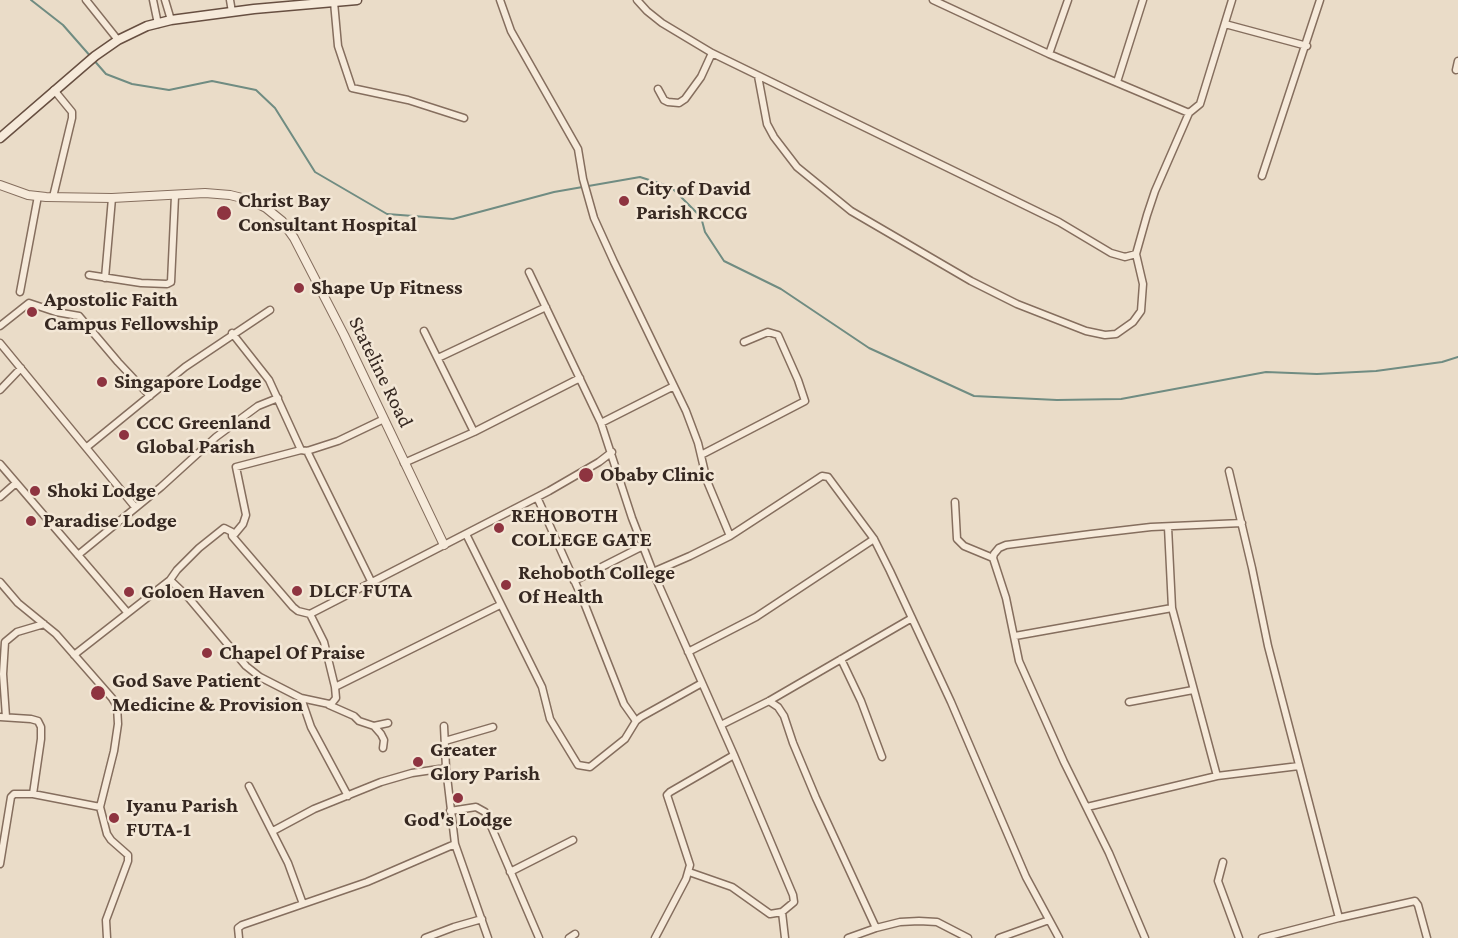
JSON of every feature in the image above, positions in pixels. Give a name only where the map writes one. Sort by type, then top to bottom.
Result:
[{"type":"main road","points":[[0,138],[92,59],[118,40],[147,26],[171,20],[232,12],[357,0]]},
{"type":"street","points":[[86,0],[118,40]]},
{"type":"street","points":[[153,0],[158,24]]},
{"type":"street","points":[[165,0],[171,20]]},
{"type":"street","points":[[230,0],[232,12]]},
{"type":"street","points":[[500,0],[511,31],[578,149],[594,218],[690,421],[707,481],[730,536]]},
{"type":"street","points":[[637,0],[662,23],[712,53],[1059,222],[1111,253],[1125,257],[1136,254]]},
{"type":"street","points":[[933,0],[1049,54],[1189,113]]},
{"type":"street","points":[[1049,54],[1068,0]]},
{"type":"street","points":[[1117,82],[1143,0]]},
{"type":"street","points":[[758,76],[767,124],[774,137],[797,167],[851,211],[971,282],[1017,304],[1086,331],[1105,335],[1116,333],[1133,322],[1141,311],[1143,284],[1136,254],[1155,191],[1189,113],[1200,104],[1232,0]]},
{"type":"street","points":[[1262,176],[1307,46],[1320,0]]},
{"type":"street","points":[[334,2],[338,46],[352,88],[408,100],[465,118]]},
{"type":"street","points":[[1225,24],[1307,46]]},
{"type":"street","points":[[658,89],[664,100],[668,102],[679,103],[685,99],[701,77],[712,53]]},
{"type":"street","points":[[1456,70],[1458,61]]},
{"type":"street","points":[[52,198],[72,118],[72,112],[54,90]]},
{"type":"street","name":"Stateline Road","points":[[0,185],[28,195],[52,198],[175,196],[205,193],[230,195],[250,200],[266,208],[282,221],[294,238],[344,335],[444,545]]},
{"type":"street","points":[[20,292],[38,196]]},
{"type":"street","points":[[89,275],[141,283],[167,284],[171,282],[175,196]]},
{"type":"street","points":[[105,278],[112,198]]},
{"type":"street","points":[[529,272],[601,423],[652,572],[721,725],[793,895],[792,905],[782,912],[774,914],[767,912],[732,888],[689,872]]},
{"type":"street","points":[[0,327],[29,303],[56,312],[79,316],[150,396]]},
{"type":"street","points":[[438,358],[546,307]]},
{"type":"street","points":[[87,447],[185,367],[232,333],[270,310]]},
{"type":"street","points":[[424,331],[474,432]]},
{"type":"street","points":[[700,455],[806,401],[778,335],[768,332],[744,342]]},
{"type":"street","points":[[232,333],[269,380],[371,581]]},
{"type":"street","points":[[0,343],[135,507]]},
{"type":"street","points":[[0,390],[21,368]]},
{"type":"street","points":[[404,463],[474,432],[580,378]]},
{"type":"street","points":[[601,423],[674,386]]},
{"type":"street","points":[[78,555],[161,487],[216,437],[258,406],[278,398]]},
{"type":"street","points":[[232,536],[243,524],[246,515],[236,467],[304,451],[350,437],[384,419]]},
{"type":"street","points":[[74,655],[170,580],[199,548],[221,530],[228,529],[232,532],[232,536],[293,607],[310,614],[537,497],[588,469],[612,452]]},
{"type":"street","points":[[0,464],[127,612]]},
{"type":"street","points":[[1229,471],[1264,631],[1339,918]]},
{"type":"street","points":[[652,572],[730,536],[825,475],[831,480],[874,539],[951,702],[1021,866],[1059,938]]},
{"type":"street","points":[[0,497],[16,483]]},
{"type":"street","points":[[537,497],[624,704],[636,721]]},
{"type":"street","points":[[955,502],[957,539],[964,546],[993,558]]},
{"type":"street","points":[[1145,938],[1019,661],[1015,636],[993,558],[996,550],[1006,545],[1151,527],[1242,523]]},
{"type":"street","points":[[1168,527],[1172,608],[1217,776]]},
{"type":"street","points":[[466,534],[542,687],[550,719],[578,765],[590,767],[625,739],[636,721],[702,683]]},
{"type":"street","points":[[688,652],[756,617],[874,539]]},
{"type":"street","points":[[574,581],[643,546]]},
{"type":"street","points":[[170,580],[188,597],[246,666],[260,677],[301,698],[329,704],[354,716],[359,721],[374,726],[381,734],[383,748]]},
{"type":"street","points":[[0,582],[18,603],[56,634],[117,706],[118,724],[114,751],[100,807],[111,840],[128,855],[128,861],[106,920],[107,938]]},
{"type":"street","points":[[335,687],[500,605]]},
{"type":"street","points":[[1015,636],[1172,608]]},
{"type":"street","points":[[310,614],[324,642],[335,687],[336,698],[329,704]]},
{"type":"street","points":[[721,725],[912,618]]},
{"type":"street","points":[[33,794],[41,727],[38,721],[31,718],[3,717],[5,642],[17,632],[44,624]]},
{"type":"street","points":[[841,659],[861,701],[882,757]]},
{"type":"street","points":[[1130,702],[1193,690]]},
{"type":"street","points":[[301,698],[311,726],[348,796]]},
{"type":"street","points":[[769,700],[784,716],[816,798],[876,928]]},
{"type":"street","points":[[374,726],[388,723]]},
{"type":"street","points":[[444,726],[450,812],[455,844],[488,938]]},
{"type":"street","points":[[445,741],[493,727]]},
{"type":"street","points":[[656,938],[689,872],[690,860],[667,795],[734,755]]},
{"type":"street","points":[[1087,807],[1217,776],[1299,766]]},
{"type":"street","points":[[273,831],[314,809],[381,782],[412,773],[446,768]]},
{"type":"street","points":[[249,786],[273,831],[303,904]]},
{"type":"street","points":[[0,864],[11,797],[16,793],[33,794],[100,807]]},
{"type":"street","points":[[450,812],[476,807],[485,812],[539,938]]},
{"type":"street","points":[[510,872],[573,840]]},
{"type":"street","points":[[239,938],[238,928],[242,925],[367,882],[455,844]]},
{"type":"street","points":[[1223,862],[1218,881],[1239,938]]},
{"type":"street","points":[[1262,938],[1339,918],[1415,902],[1418,905],[1427,938]]},
{"type":"street","points":[[782,912],[785,938]]},
{"type":"street","points":[[425,938],[482,919]]},
{"type":"street","points":[[999,938],[1049,920]]},
{"type":"street","points":[[848,938],[900,922],[919,921],[937,922],[968,938]]},
{"type":"street","points":[[948,928],[954,938]]},
{"type":"waterway","points":[[31,0],[63,25],[106,74],[132,84],[169,90],[212,81],[256,90],[275,108],[315,172],[387,214],[453,219],[554,192],[640,177],[671,187],[701,217],[705,232],[724,261],[781,289],[869,348],[974,396],[1057,400],[1121,399],[1266,372],[1317,374],[1376,371],[1442,362],[1458,357]]},
{"type":"place","name":"City of David Parish RCCG","points":[[624,201]]},
{"type":"place","name":"Christ Bay Consultant Hospital","points":[[224,213]]},
{"type":"place","name":"Shape Up Fitness","points":[[299,288]]},
{"type":"place","name":"Apostolic Faith Campus Fellowship","points":[[32,312]]},
{"type":"place","name":"Singapore Lodge","points":[[102,382]]},
{"type":"place","name":"CCC Greenland Global Parish","points":[[124,435]]},
{"type":"place","name":"Obaby Clinic","points":[[586,475]]},
{"type":"place","name":"Shoki Lodge","points":[[35,491]]},
{"type":"place","name":"Paradise Lodge","points":[[31,521]]},
{"type":"place","name":"REHOBOTH COLLEGE GATE","points":[[499,528]]},
{"type":"place","name":"Rehoboth College Of Health","points":[[506,585]]},
{"type":"place","name":"DLCF FUTA","points":[[297,591]]},
{"type":"place","name":"Goloen Haven","points":[[129,592]]},
{"type":"place","name":"Chapel Of Praise","points":[[207,653]]},
{"type":"place","name":"God Save Patient Medicine & Provision","points":[[98,693]]},
{"type":"place","name":"Greater Glory Parish","points":[[418,762]]},
{"type":"place","name":"God's Lodge","points":[[458,798]]},
{"type":"place","name":"Iyanu Parish FUTA-1","points":[[114,818]]}]
